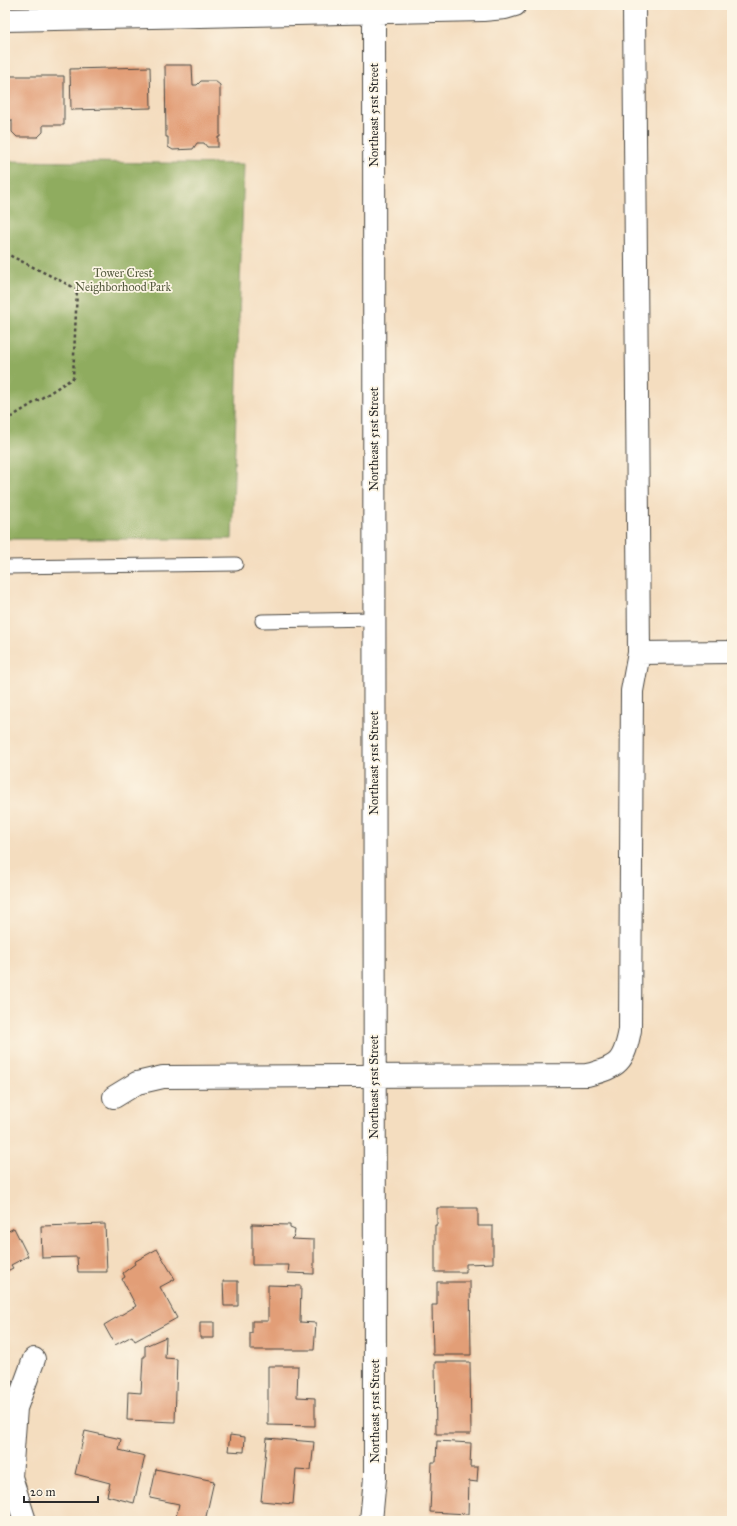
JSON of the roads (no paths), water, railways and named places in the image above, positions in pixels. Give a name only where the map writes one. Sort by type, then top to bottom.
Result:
[{"type":"street","points":[[5,20],[374,9],[483,10],[505,8],[515,5]]},
{"type":"street","points":[[114,1097],[137,1083],[163,1077],[587,1075],[604,1071],[619,1063],[627,1048],[630,1030],[632,691],[639,653],[634,5]]},
{"type":"street","name":"Northeast 51st Street","points":[[371,1521],[375,1478],[374,9]]},
{"type":"street","points":[[639,653],[732,652]]},
{"type":"street","points":[[24,1521],[11,1477],[16,1408],[34,1359]]},
{"type":"lane","points":[[5,567],[236,564]]},
{"type":"lane","points":[[262,620],[374,618]]},
{"type":"park label","name":"Tower Crest Neighborhood Park","points":[[123,280]]}]
